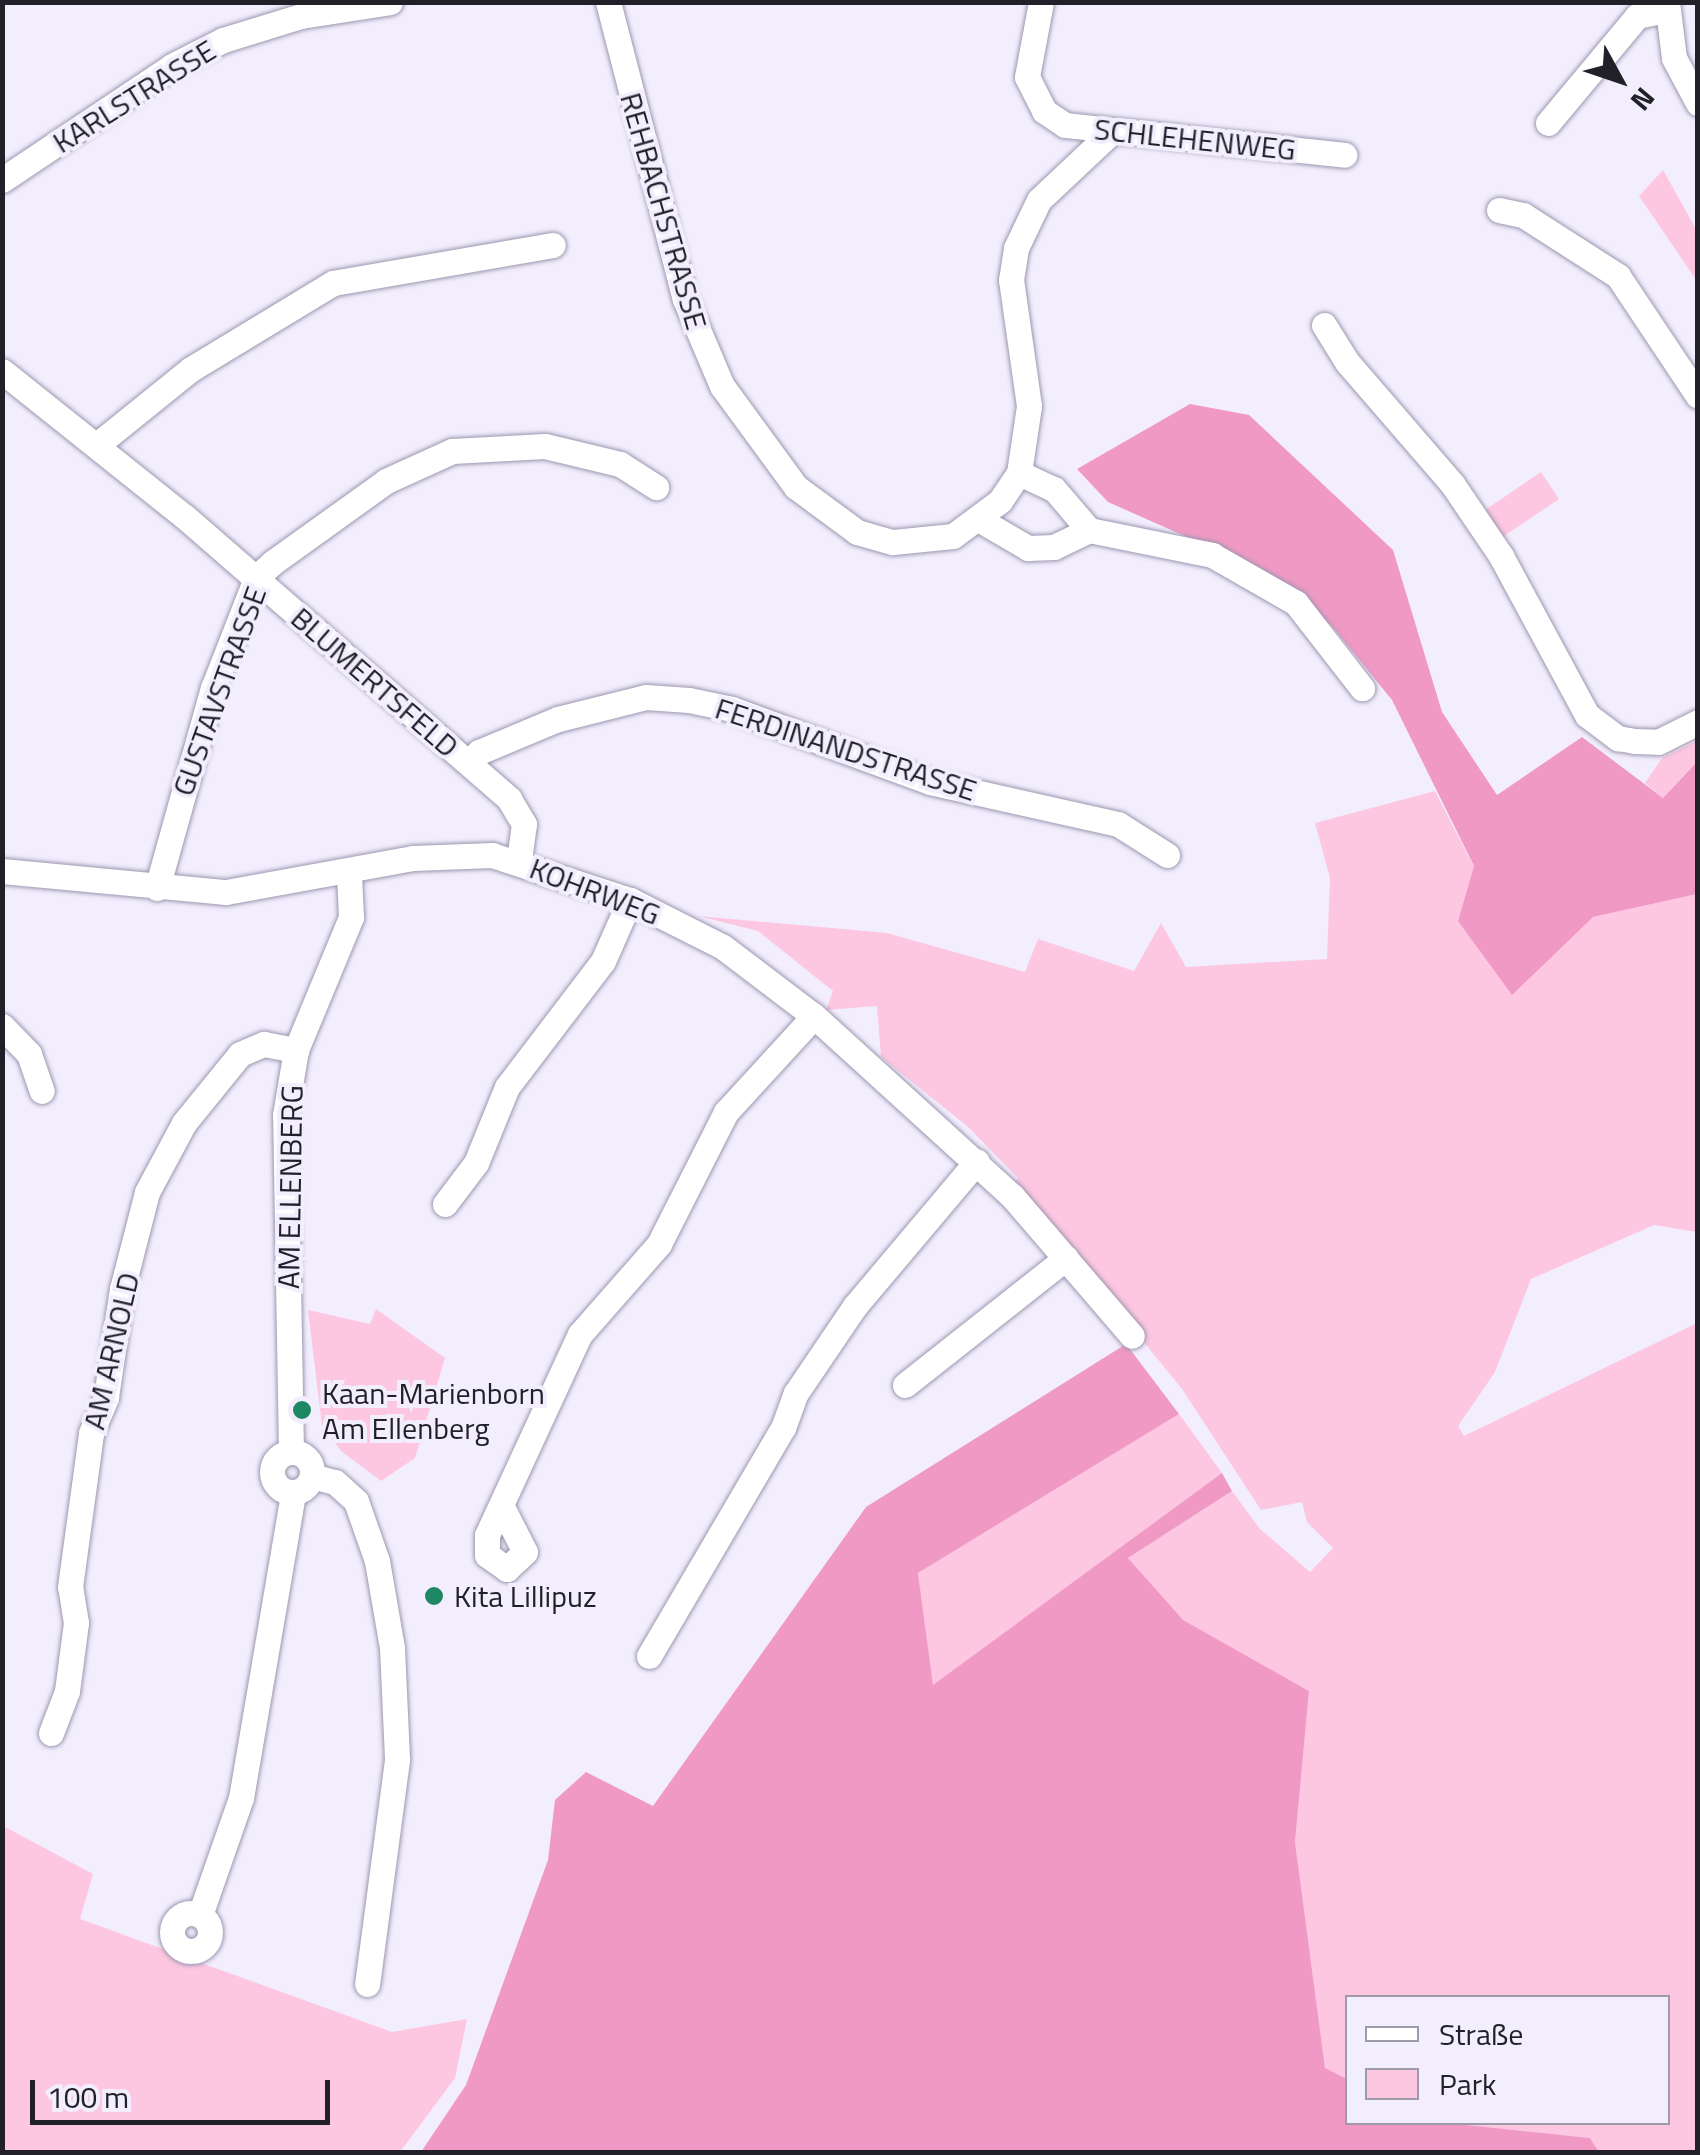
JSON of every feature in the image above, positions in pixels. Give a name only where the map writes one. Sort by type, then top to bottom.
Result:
[{"type":"street","name":"KARLSTRASSE","points":[[2,180],[172,66],[224,40],[302,16],[390,2]]},
{"type":"street","name":"REHBACHSTRASSE","points":[[608,2],[686,300],[722,386],[752,434],[796,487],[857,532],[926,542],[980,520],[1019,474]]},
{"type":"street","name":"SCHLEHENWEG","points":[[1041,2],[1026,77],[1044,111],[1065,125],[1110,133],[1344,155]]},
{"type":"street","points":[[1548,124],[1637,16],[1666,6],[1674,58],[1698,104]]},
{"type":"street","points":[[1089,530],[1054,489],[1019,474],[1029,406],[1011,280],[1016,248],[1048,190],[1110,133]]},
{"type":"street","points":[[1499,210],[1524,214],[1618,276],[1698,396]]},
{"type":"street","points":[[98,444],[191,369],[333,283],[553,245]]},
{"type":"street","points":[[1324,325],[1347,362],[1453,484],[1502,556],[1588,716],[1618,738],[1635,741],[1658,742],[1698,722]]},
{"type":"street","name":"BLUMERTSFELD","points":[[2,371],[98,444],[468,763],[518,811],[524,824],[519,861]]},
{"type":"street","name":"GUSTAVSTRASSE","points":[[158,888],[185,769],[256,578],[386,481],[452,451],[545,446],[620,464],[656,487]]},
{"type":"street","points":[[980,520],[1008,542],[1044,550],[1089,530],[1212,554],[1264,581],[1315,622],[1362,688]]},
{"type":"street","name":"FERDINANDSTRASSE","points":[[468,763],[479,752],[558,719],[646,698],[689,700],[732,709],[930,782],[1118,824],[1167,854]]},
{"type":"street","name":"KOHRWEG","points":[[2,872],[226,892],[459,854],[519,861],[630,900],[723,946],[814,1016],[977,1161],[1132,1336]]},
{"type":"street","name":"AM ELLENBERG","points":[[350,874],[351,917],[296,1050],[285,1115],[284,1178],[291,1452],[306,1458],[302,1484],[335,1482],[356,1502],[376,1561],[392,1648],[396,1760],[366,1984]]},
{"type":"street","points":[[445,1204],[476,1164],[507,1087],[604,961],[630,900]]},
{"type":"street","points":[[504,1508],[580,1334],[659,1244],[726,1112],[814,1016]]},
{"type":"street","points":[[2,1026],[30,1054],[42,1091]]},
{"type":"street","name":"AM ARNOLD","points":[[52,1733],[68,1691],[76,1623],[70,1587],[91,1433],[106,1397],[122,1290],[142,1229],[147,1192],[184,1123],[240,1054],[264,1044],[296,1050]]},
{"type":"street","points":[[649,1656],[784,1428],[796,1394],[855,1306],[977,1161]]},
{"type":"street","points":[[905,1385],[1066,1258]]},
{"type":"street","points":[[200,1915],[241,1798],[302,1484]]},
{"type":"green space","points":[[1663,170],[1697,231],[1697,281],[1639,196]]},
{"type":"green space","points":[[1541,472],[1559,499],[1501,538],[1482,512]]},
{"type":"green space","points":[[1697,741],[1697,762],[1663,798],[1645,783],[1662,758]]},
{"type":"green space","points":[[1435,791],[1474,867],[1458,921],[1593,917],[1697,894],[1697,1232],[1654,1225],[1531,1279],[1495,1372],[1458,1426],[1464,1436],[1697,1323],[1697,2152],[1599,2152],[1590,2138],[1466,2125],[1670,2125],[1670,1995],[1345,1995],[1345,2078],[1325,2069],[1295,1842],[1309,1691],[1182,1620],[1128,1558],[1232,1491],[1260,1529],[1310,1572],[1333,1548],[1307,1522],[1302,1502],[1261,1510],[1182,1389],[1014,1183],[1018,1178],[967,1126],[881,1057],[877,1006],[826,1010],[833,991],[758,931],[698,916],[887,933],[1025,972],[1038,939],[1134,971],[1161,923],[1186,967],[1327,959],[1330,878],[1315,823]]},
{"type":"green space","points":[[376,1309],[445,1358],[415,1458],[381,1481],[341,1451],[322,1426],[308,1310],[370,1324]]},
{"type":"green space","points":[[1179,1414],[1222,1473],[933,1686],[918,1573]]},
{"type":"green space","points":[[3,1826],[93,1874],[80,1919],[392,2032],[467,2019],[455,2078],[400,2152],[3,2152]]},
{"type":"shaded area","points":[[1190,404],[1249,415],[1393,550],[1442,712],[1497,795],[1582,737],[1663,798],[1697,762],[1697,894],[1593,917],[1512,995],[1458,921],[1474,866],[1392,700],[1331,625],[1268,573],[1108,502],[1077,469]]},
{"type":"shaded area","points":[[1126,1344],[1179,1414],[918,1573],[933,1685],[1222,1473],[1232,1491],[1128,1558],[1183,1620],[1309,1691],[1295,1842],[1325,2068],[1345,2078],[1345,2125],[1467,2125],[1590,2138],[1599,2152],[421,2152],[466,2085],[548,1860],[555,1800],[586,1772],[653,1806],[866,1507]]},
{"type":"place","name":"Kaan-Marienborn Am Ellenberg","points":[[302,1410]]},
{"type":"place","name":"Kita Lillipuz","points":[[434,1596]]}]
